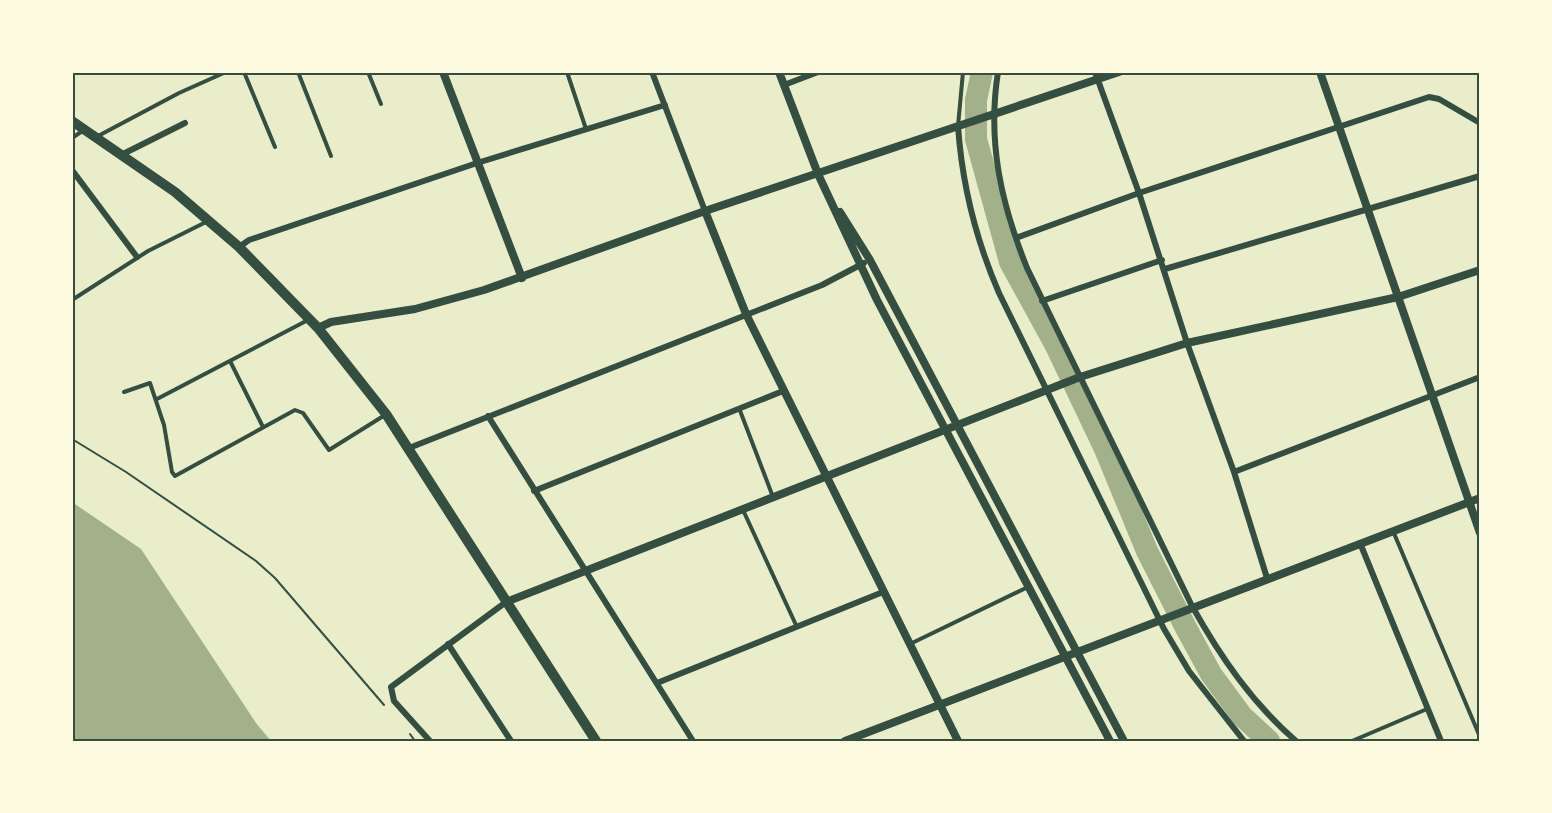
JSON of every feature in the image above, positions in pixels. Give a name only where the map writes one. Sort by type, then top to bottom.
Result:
[{"type":"main road","points":[[72,121],[123,154],[239,246],[318,328],[386,414],[409,448],[596,741]]},
{"type":"street","points":[[443,72],[522,278]]},
{"type":"street","points":[[652,72],[746,314],[958,741]]},
{"type":"street","points":[[779,72],[818,174],[861,265],[945,431],[1110,741]]},
{"type":"street","points":[[784,85],[818,72]]},
{"type":"street","points":[[998,72],[990,116],[999,175],[1016,238],[1042,301],[1192,606],[1220,655],[1253,698],[1296,741]]},
{"type":"street","points":[[318,328],[338,321],[437,304],[522,278],[705,211],[990,116],[1096,76],[1119,72]]},
{"type":"street","points":[[1320,72],[1480,533]]},
{"type":"street","points":[[1096,76],[1140,193],[1186,343],[1234,472],[1268,578]]},
{"type":"street","points":[[1016,238],[1140,193],[1429,97],[1439,99],[1480,123]]},
{"type":"street","points":[[239,246],[249,240],[477,163],[665,105]]},
{"type":"street","points":[[123,154],[185,123]]},
{"type":"street","points":[[961,126],[965,184],[989,270],[1049,389],[1159,619],[1189,671],[1244,741]]},
{"type":"street","points":[[72,170],[137,257]]},
{"type":"street","points":[[1165,269],[1480,176]]},
{"type":"street","points":[[831,199],[870,260],[1124,741]]},
{"type":"street","points":[[409,448],[822,285],[870,260]]},
{"type":"street","points":[[1042,301],[1162,260]]},
{"type":"street","points":[[430,741],[394,701],[390,691],[393,683],[506,602],[1079,378],[1186,343],[1398,297],[1480,270]]},
{"type":"street","points":[[1234,472],[1480,377]]},
{"type":"street","points":[[534,491],[783,391]]},
{"type":"street","points":[[488,416],[693,741]]},
{"type":"street","points":[[844,741],[938,703],[1480,498]]},
{"type":"street","points":[[1360,543],[1441,741]]},
{"type":"street","points":[[657,683],[796,625],[883,592]]},
{"type":"street","points":[[448,644],[511,741]]},
{"type":"lane","points":[[98,136],[103,131],[226,72]]},
{"type":"lane","points":[[244,72],[275,147]]},
{"type":"lane","points":[[298,72],[331,156]]},
{"type":"lane","points":[[368,72],[381,104]]},
{"type":"lane","points":[[567,72],[586,129]]},
{"type":"lane","points":[[961,126],[963,72]]},
{"type":"lane","points":[[72,138],[85,129]]},
{"type":"lane","points":[[72,300],[137,257],[208,221]]},
{"type":"lane","points":[[157,399],[309,319]]},
{"type":"lane","points":[[230,361],[263,427]]},
{"type":"lane","points":[[124,392],[148,382],[157,399],[172,472],[175,476],[291,411],[298,410],[303,413],[329,450],[386,414]]},
{"type":"lane","points":[[739,408],[773,497]]},
{"type":"lane","points":[[743,510],[796,625]]},
{"type":"lane","points":[[1393,530],[1480,737]]},
{"type":"lane","points":[[910,644],[1029,586]]},
{"type":"lane","points":[[1352,741],[1427,709]]},
{"type":"path","points":[[72,439],[126,472],[256,561],[275,578],[387,708]]},
{"type":"path","points":[[408,732],[415,741]]},
{"type":"shaded area","points":[[72,502],[141,549],[256,723],[271,741],[72,741]]},
{"type":"waterway","points":[[982,72],[976,100],[976,139],[1010,262],[1056,346],[1105,449],[1147,551],[1185,626],[1211,674],[1242,716],[1269,741]]}]
